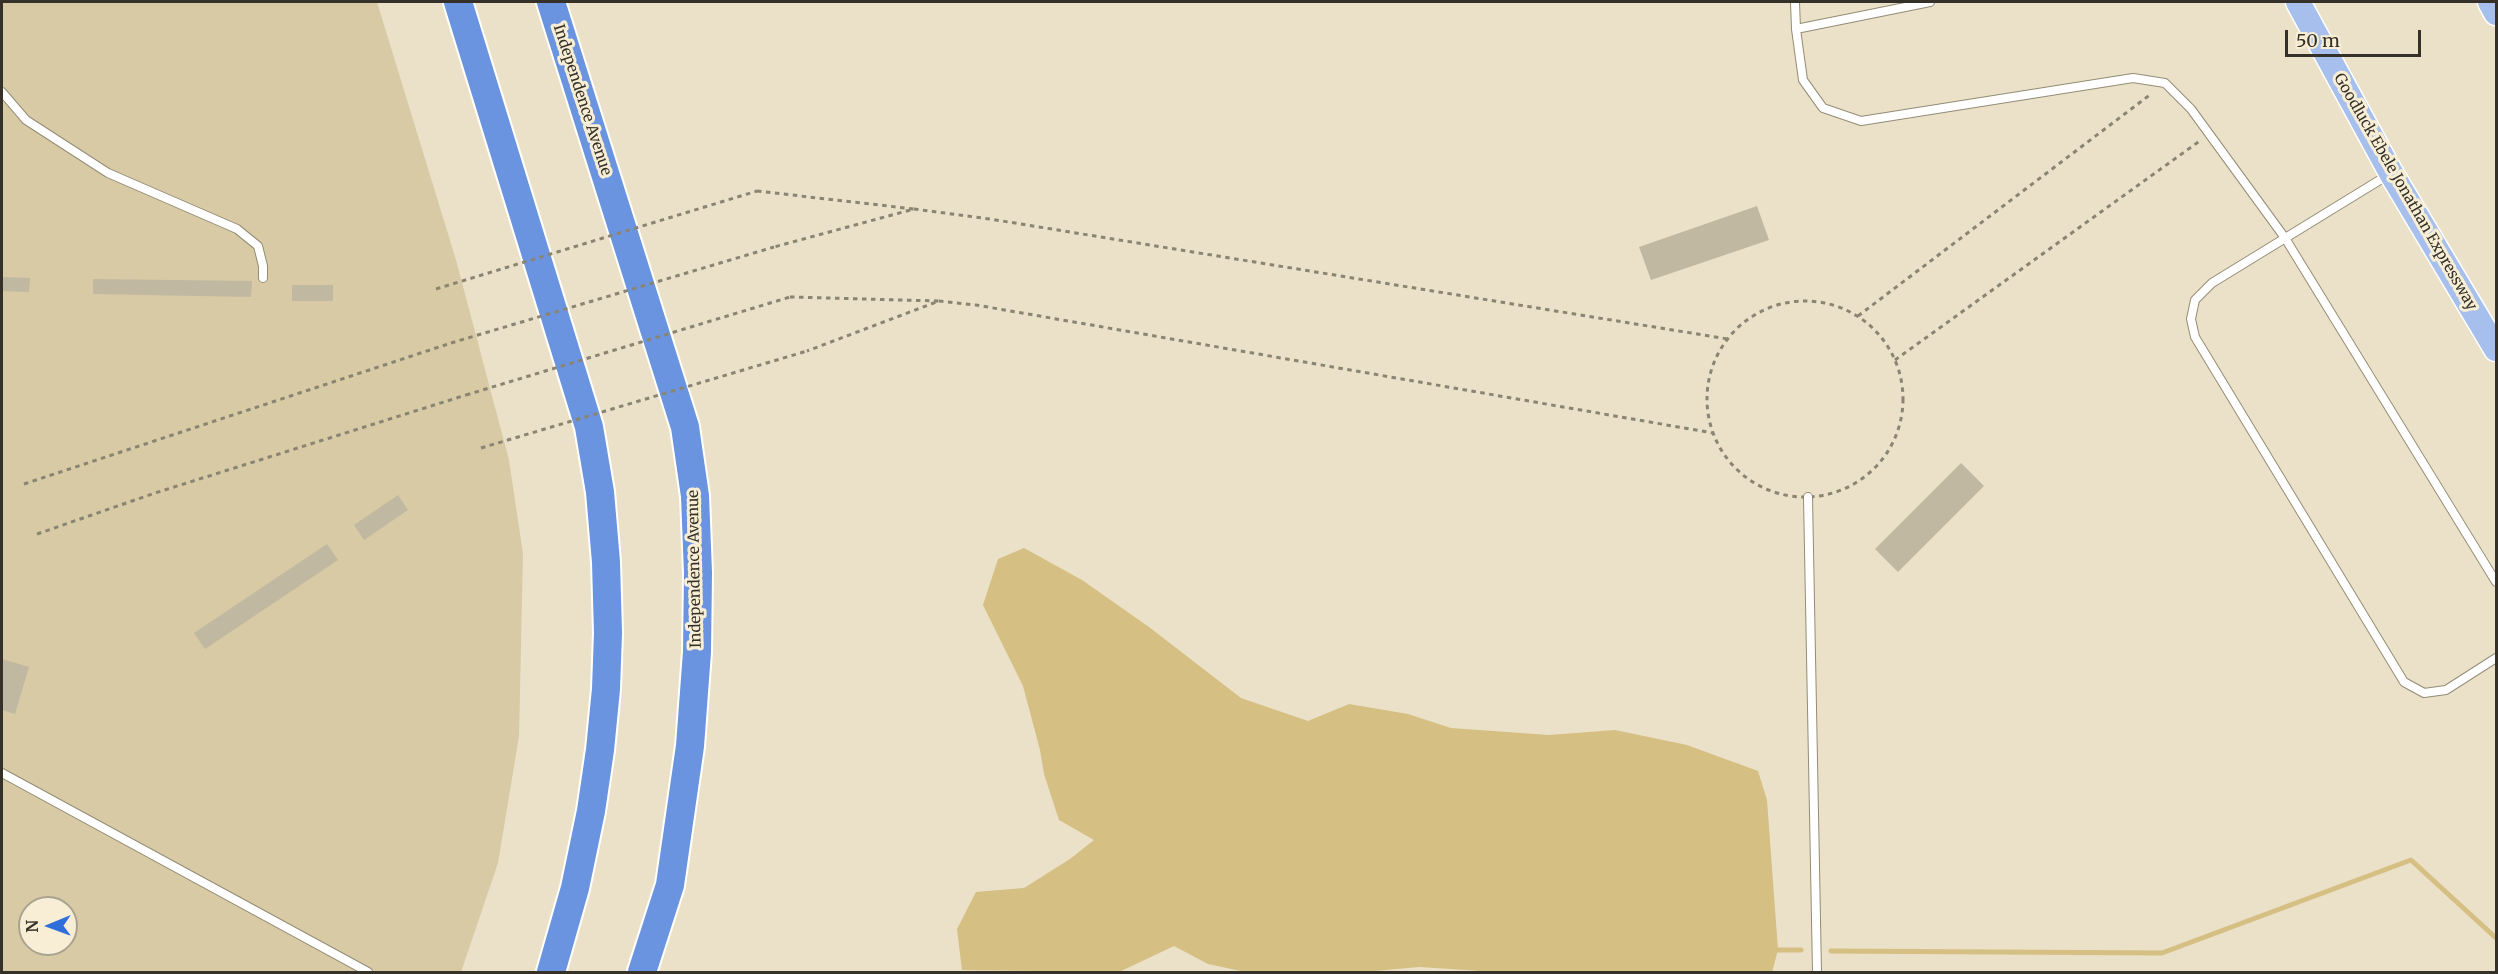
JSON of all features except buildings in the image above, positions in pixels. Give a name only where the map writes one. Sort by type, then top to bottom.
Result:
[{"type":"highway","points":[[458,2],[589,427],[600,492],[606,562],[608,633],[606,689],[600,750],[591,811],[575,888],[551,972]]},
{"type":"highway","name":"Independence Avenue","points":[[551,2],[685,427],[695,496],[698,573],[697,652],[690,746],[670,885],[642,972]]},
{"type":"main road","name":"Goodluck Ebele Jonathan Expressway","points":[[2298,2],[2391,173],[2496,349]]},
{"type":"main road","points":[[2490,2],[2496,13]]},
{"type":"lane","points":[[1795,2],[1803,80],[1822,108],[1861,121],[2133,78],[2165,84],[2191,109],[2285,238],[2496,582]]},
{"type":"lane","points":[[1796,29],[1930,2]]},
{"type":"lane","points":[[2,92],[26,120],[108,173],[237,229],[258,246],[263,266],[263,278]]},
{"type":"lane","points":[[2391,173],[2212,283],[2195,300],[2192,319],[2195,337],[2404,682],[2424,693],[2446,690],[2496,658]]},
{"type":"lane","points":[[1808,497],[1817,972]]},
{"type":"lane","points":[[2,773],[368,972]]},
{"type":"path","points":[[1858,316],[2165,84]]},
{"type":"path","points":[[1895,360],[2210,134]]},
{"type":"path","points":[[436,289],[757,191],[914,208],[990,219],[1728,339]]},
{"type":"path","points":[[24,484],[451,343],[914,208]]},
{"type":"path","points":[[37,534],[155,493],[466,395],[790,297],[939,301],[988,307],[1713,433]]},
{"type":"path","points":[[481,448],[807,351],[939,301]]},
{"type":"path","points":[[1797,301],[1829,304],[1858,316],[1881,337],[1895,360],[1901,379],[1903,411],[1894,441],[1886,456],[1875,468],[1848,488],[1833,494],[1808,497],[1785,495],[1754,483],[1729,462],[1713,433],[1707,401],[1708,384],[1719,353],[1728,339],[1751,317],[1781,303],[1797,301]]},
{"type":"shaded area","points":[[2,2],[377,2],[456,260],[509,460],[523,554],[519,736],[498,863],[461,972],[2,972]]},
{"type":"shaded area","points":[[1024,548],[1082,580],[1149,627],[1241,698],[1308,721],[1349,704],[1408,714],[1451,728],[1549,735],[1615,730],[1687,745],[1758,771],[1767,800],[1778,950],[1772,972],[1497,972],[1419,967],[1364,972],[1245,972],[1208,964],[1174,946],[1119,972],[962,970],[957,929],[976,892],[1024,888],[1070,859],[1094,840],[1059,820],[1044,774],[1023,686],[983,605],[998,559]]},
{"type":"waterway","points":[[1831,951],[2162,953],[2411,860],[2496,938]]},
{"type":"waterway","points":[[1778,950],[1801,950]]}]
